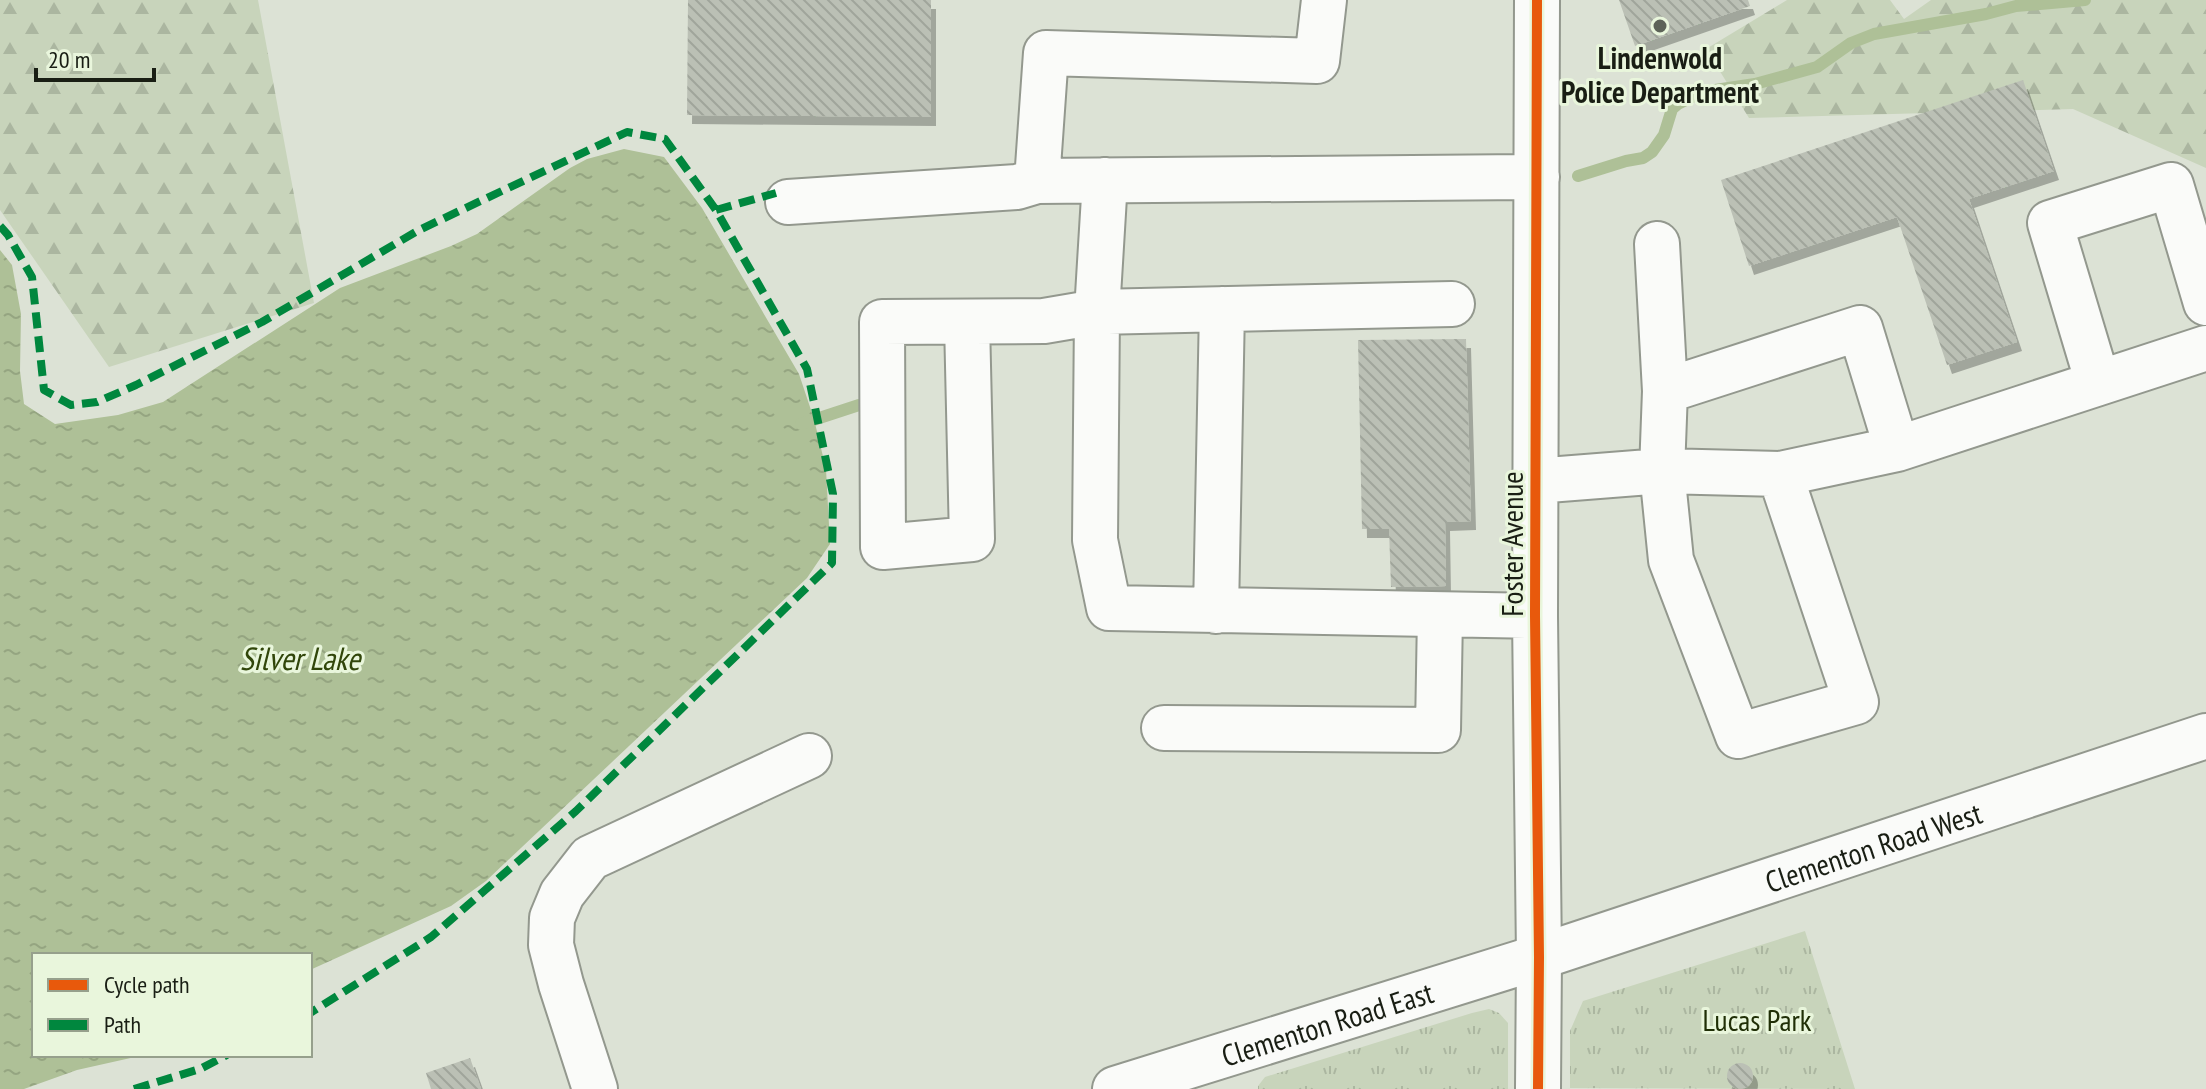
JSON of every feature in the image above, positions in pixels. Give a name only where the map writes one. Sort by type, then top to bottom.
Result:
[{"type":"main road","points":[[1037,181],[1046,53],[1317,61],[1324,0]]},
{"type":"main road","name":"Foster Avenue","points":[[1537,0],[1535,616],[1538,1089]]},
{"type":"main road","points":[[788,202],[1017,187],[1037,181],[1537,177]]},
{"type":"main road","points":[[1105,180],[1097,312],[1095,540],[1109,608],[1535,616]]},
{"type":"main road","points":[[2098,383],[2050,223],[2171,185],[2206,303]]},
{"type":"main road","points":[[1657,244],[1665,391],[1662,471],[1671,560],[1738,736],[1856,702],[1780,474]]},
{"type":"main road","points":[[967,322],[972,539],[883,547],[882,322],[1044,321],[1097,312],[1452,304]]},
{"type":"main road","points":[[1216,611],[1222,309]]},
{"type":"main road","points":[[1665,391],[1860,328],[1897,449]]},
{"type":"main road","points":[[1535,481],[1662,471],[1780,474],[1897,449],[2206,348]]},
{"type":"main road","points":[[1164,728],[1438,730],[1440,615]]},
{"type":"main road","name":"Clementon Road West","points":[[1539,957],[2206,736]]},
{"type":"main road","points":[[595,1089],[551,945],[552,918],[562,894],[590,858],[809,756]]},
{"type":"main road","name":"Clementon Road East","points":[[1115,1089],[1175,1082],[1539,957]]},
{"type":"green space","points":[[0,0],[258,0],[314,303],[109,367],[0,210]]},
{"type":"green space","points":[[1787,0],[1890,0],[1904,19],[1931,0],[2206,0],[2206,168],[2073,109],[1749,118],[1706,49]]},
{"type":"green space","name":"Lucas Park","points":[[1805,931],[1855,1089],[1570,1088],[1570,1031],[1583,1001]]},
{"type":"green space","points":[[1489,1009],[1499,1013],[1508,1023],[1508,1089],[1258,1089],[1265,1077]]},
{"type":"water","name":"Silver Lake","points":[[624,149],[664,157],[702,208],[799,374],[826,469],[830,544],[807,578],[486,881],[451,906],[312,969],[312,953],[32,953],[32,1057],[135,1057],[77,1070],[24,1089],[0,1089],[0,250],[12,265],[21,314],[20,371],[24,404],[55,424],[118,415],[163,402],[340,288],[477,234],[587,159]]},
{"type":"building","points":[[688,0],[931,0],[931,117],[687,115]]},
{"type":"building","name":"Lindenwold Police Department","points":[[1619,0],[1748,0],[1750,6],[1635,46]]},
{"type":"building","points":[[2023,80],[2054,171],[1969,199],[2017,342],[1947,365],[1897,217],[1749,266],[1721,180]]},
{"type":"building","points":[[1466,339],[1471,521],[1445,522],[1446,586],[1391,587],[1389,529],[1362,529],[1358,340]]},
{"type":"building","points":[[470,1058],[481,1089],[431,1089],[426,1073]]},
{"type":"building","points":[[1740,1063],[1749,1067],[1753,1076],[1749,1085],[1740,1089],[1731,1085],[1727,1076],[1731,1067]]},
{"type":"waterway","points":[[1578,176],[1643,158],[1652,152],[1664,135],[1672,109],[1702,92],[1755,84],[1817,67],[1851,43],[1874,34],[2016,6],[2085,0]]},
{"type":"waterway","points":[[801,424],[859,405]]},
{"type":"marked path","points":[[0,226],[32,277],[44,390],[71,405],[97,402],[262,322],[419,230],[627,132],[665,139],[716,210],[807,369],[833,494],[832,563],[576,811],[431,937],[312,1012]]},
{"type":"marked path","points":[[716,210],[776,193]]},
{"type":"marked path","points":[[134,1089],[200,1069],[223,1057]]},
{"type":"cycle path","points":[[1537,0],[1535,616],[1538,1089]]},
{"type":"place","name":"Lindenwold Police Department","points":[[1660,26]]}]
